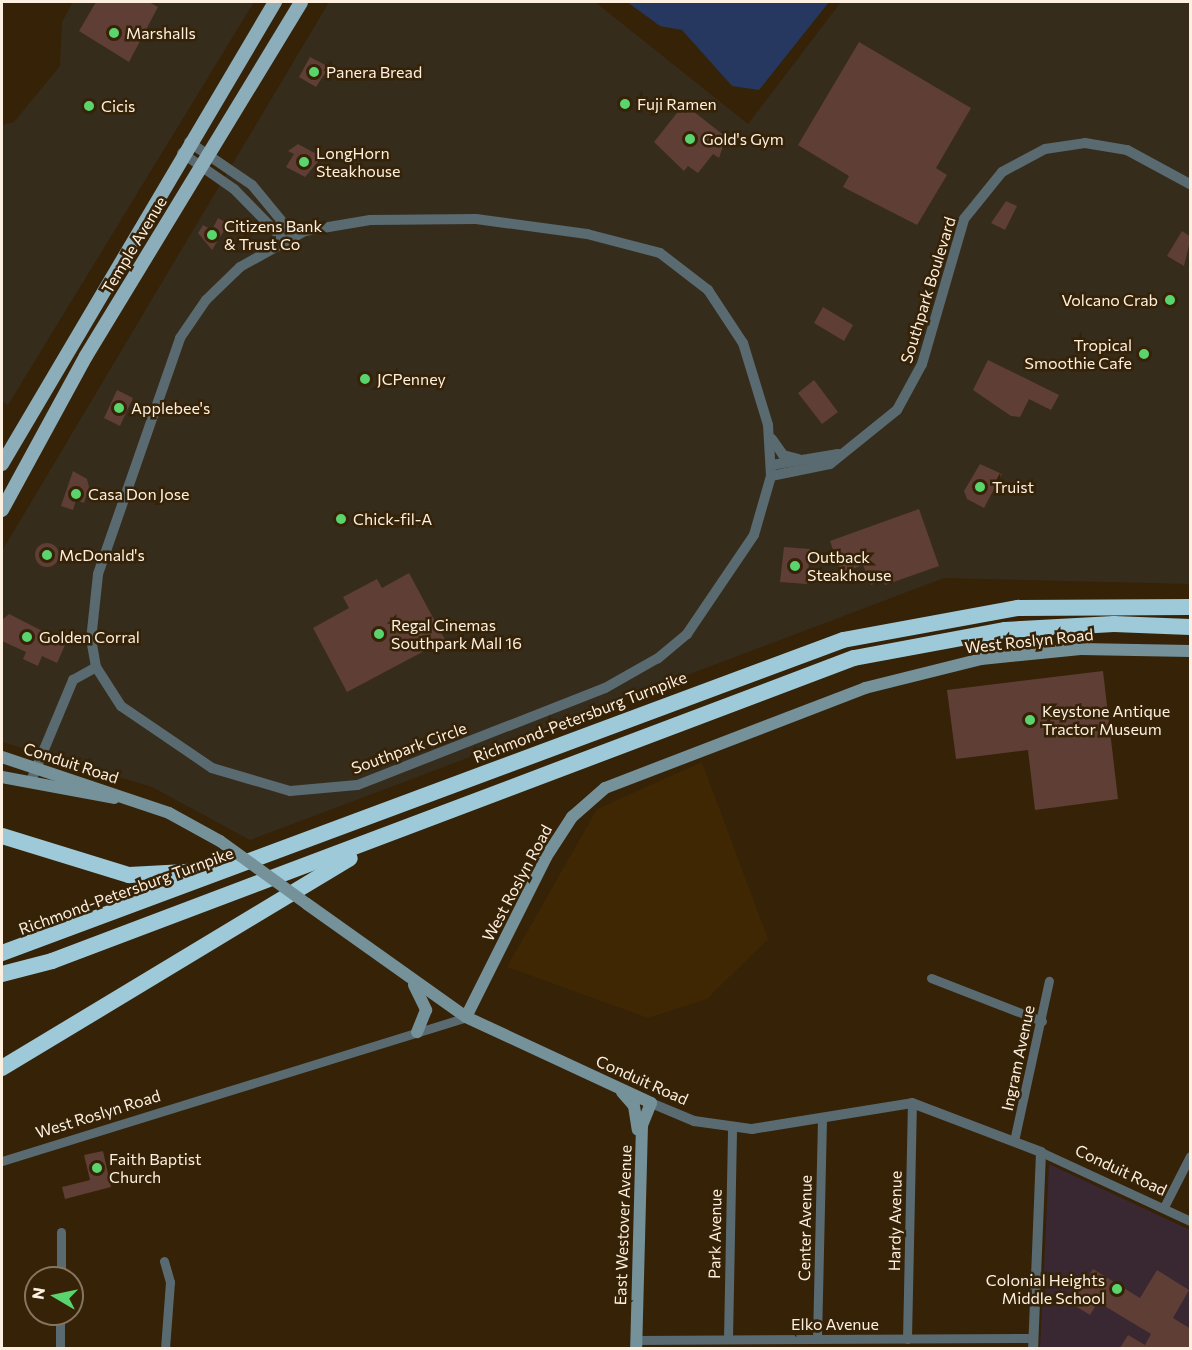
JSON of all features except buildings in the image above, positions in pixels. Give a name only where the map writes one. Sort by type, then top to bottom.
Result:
[{"type":"highway","name":"Richmond-Petersburg Turnpike","points":[[2,953],[306,843],[843,640],[1018,608],[1191,607]]},
{"type":"highway","points":[[2,974],[52,961],[804,674],[902,646],[1056,626],[1191,627]]},
{"type":"highway","points":[[2,1068],[304,881],[471,801]]},
{"type":"highway","points":[[2,836],[92,866],[160,878],[189,876],[270,848],[306,843]]},
{"type":"main road","name":"Temple Avenue","points":[[2,464],[185,148],[275,2]]},
{"type":"main road","name":"Temple Avenue","points":[[2,510],[204,160],[301,2]]},
{"type":"main road","name":"West Roslyn Road","points":[[466,1017],[546,857],[572,817],[605,788],[865,688],[981,659],[1082,649],[1191,651]]},
{"type":"main road","name":"Conduit Road","points":[[2,757],[130,800],[220,841],[466,1017],[651,1103]]},
{"type":"main road","name":"Conduit Road","points":[[2,777],[130,800]]},
{"type":"main road","points":[[410,979],[426,1010],[417,1032]]},
{"type":"main road","points":[[620,1089],[635,1110],[641,1152]]},
{"type":"main road","name":"East Westover Avenue","points":[[636,1344],[641,1152],[651,1103]]},
{"type":"street","name":"Southpark Boulevard","points":[[771,471],[830,464],[838,454],[883,424],[915,382],[964,219],[1002,172],[1045,149],[1085,143],[1127,150],[1191,184]]},
{"type":"street","points":[[185,148],[204,160],[289,238],[345,222],[455,218],[587,234],[660,253],[689,270],[733,326],[758,382],[770,433],[771,471]]},
{"type":"street","name":"Southpark Circle","points":[[289,238],[223,282],[197,312],[172,356],[98,574],[90,629],[96,667],[128,712],[212,768],[290,790],[367,782],[614,684],[670,649],[710,608],[752,539],[771,471]]},
{"type":"street","points":[[770,433],[783,454],[805,461]]},
{"type":"street","name":"Southpark Boulevard","points":[[771,471],[838,454]]},
{"type":"street","points":[[30,783],[34,767],[73,680],[96,667]]},
{"type":"street","points":[[931,978],[1042,1021]]},
{"type":"street","name":"Ingram Avenue","points":[[1014,1141],[1049,981]]},
{"type":"street","name":"West Roslyn Road","points":[[2,1161],[466,1017]]},
{"type":"street","name":"Conduit Road","points":[[651,1103],[732,1129],[822,1118],[912,1103],[1041,1152],[1191,1221]]},
{"type":"street","name":"Hardy Avenue","points":[[907,1339],[912,1103]]},
{"type":"street","name":"Center Avenue","points":[[817,1339],[822,1118]]},
{"type":"street","name":"Park Avenue","points":[[728,1340],[732,1129]]},
{"type":"street","points":[[1033,1343],[1041,1152]]},
{"type":"street","points":[[1164,1208],[1191,1156]]},
{"type":"street","points":[[61,1232],[61,1266]]},
{"type":"street","points":[[164,1261],[170,1282],[165,1348]]},
{"type":"street","points":[[60,1326],[60,1348]]},
{"type":"street","name":"Elko Avenue","points":[[636,1344],[817,1339],[1033,1343]]},
{"type":"shaded area","points":[[73,2],[254,2],[8,405],[2,401],[2,125],[14,122],[60,66],[62,22]]},
{"type":"shaded area","points":[[329,2],[595,2],[748,124],[841,2],[1190,2],[1190,584],[944,578],[250,840],[152,787],[2,742],[2,551]]},
{"type":"shaded area","points":[[702,762],[768,939],[707,999],[648,1018],[507,967],[597,809]]},
{"type":"shaded area","name":"Colonial Heights Middle School","points":[[1049,1164],[1190,1230],[1190,1348],[1040,1348]]},
{"type":"water","points":[[627,2],[829,2],[759,90],[732,86],[682,30],[660,26]]},
{"type":"place","name":"Marshalls","points":[[114,33]]},
{"type":"place","name":"Panera Bread","points":[[314,72]]},
{"type":"place","name":"Fuji Ramen","points":[[625,104]]},
{"type":"place","name":"Cicis","points":[[89,106]]},
{"type":"place","name":"Gold's Gym","points":[[690,139]]},
{"type":"place","name":"LongHorn Steakhouse","points":[[304,162]]},
{"type":"place","name":"Citizens Bank & Trust Co","points":[[212,235]]},
{"type":"place","name":"Volcano Crab","points":[[1170,300]]},
{"type":"place","name":"Tropical Smoothie Cafe","points":[[1144,354]]},
{"type":"place","name":"JCPenney","points":[[365,379]]},
{"type":"place","name":"Applebee's","points":[[119,408]]},
{"type":"place","name":"Truist","points":[[980,487]]},
{"type":"place","name":"Casa Don Jose","points":[[76,494]]},
{"type":"place","name":"Chick-fil-A","points":[[341,519]]},
{"type":"place","name":"McDonald's","points":[[47,555]]},
{"type":"place","name":"Outback Steakhouse","points":[[795,566]]},
{"type":"place","name":"Regal Cinemas Southpark Mall 16","points":[[379,634]]},
{"type":"place","name":"Golden Corral","points":[[27,637]]},
{"type":"place","name":"Keystone Antique Tractor Museum","points":[[1030,720]]},
{"type":"place","name":"Faith Baptist Church","points":[[97,1168]]},
{"type":"place","name":"Colonial Heights Middle School","points":[[1117,1289]]}]
